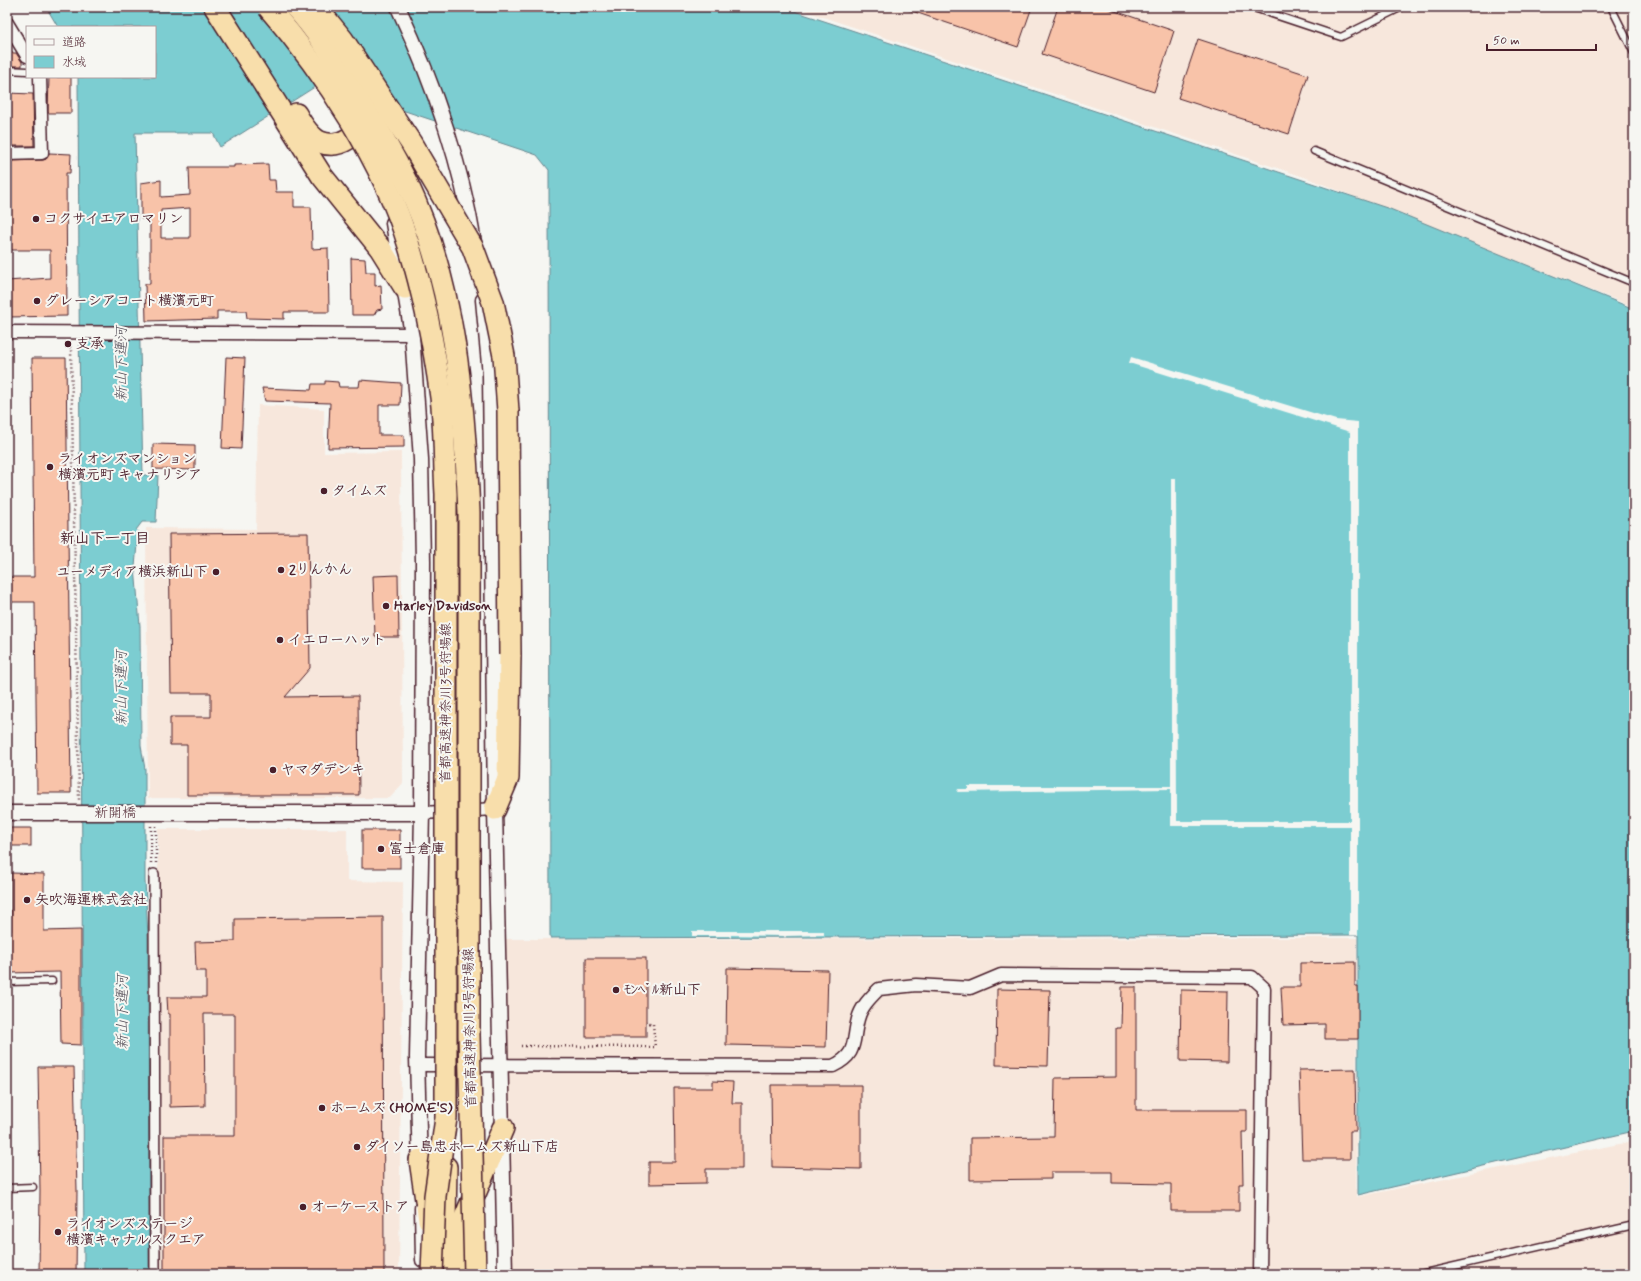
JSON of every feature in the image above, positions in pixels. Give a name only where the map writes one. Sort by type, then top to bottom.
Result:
[{"type":"highway","points":[[215,7],[305,138],[330,144],[340,144],[349,138],[364,122],[366,114],[366,99]]},
{"type":"highway","points":[[231,7],[298,117],[305,138],[326,182],[384,254],[405,288]]},
{"type":"highway","name":"首都高速神奈川3号狩場線","points":[[268,7],[297,42],[336,97],[358,134],[390,198],[409,245],[427,317],[441,398],[446,494],[446,1118],[444,1274]]},
{"type":"highway","name":"首都高速神奈川3号狩場線","points":[[295,7],[330,52],[380,132],[407,184],[424,226],[438,268],[451,322],[461,383],[466,442],[469,512],[469,1035],[475,1274]]},
{"type":"highway","points":[[316,7],[347,46],[423,162],[473,248],[493,302],[504,356],[508,411],[510,655],[508,778],[495,809]]},
{"type":"highway","points":[[432,1274],[435,1196],[446,1118]]},
{"type":"highway","points":[[460,1274],[463,1222],[503,1128]]},
{"type":"highway","points":[[420,1160],[437,1274]]},
{"type":"street","points":[[324,7],[366,99],[378,138],[412,334],[421,459],[423,561],[422,813],[417,1065],[424,1274]]},
{"type":"street","points":[[398,7],[413,39],[447,132],[470,222],[486,321],[490,375],[495,809],[505,1274]]},
{"type":"street","points":[[7,23],[26,54]]},
{"type":"street","points":[[7,154],[42,153],[40,78]]},
{"type":"street","points":[[7,332],[412,334]]},
{"type":"street","points":[[422,813],[495,809]]},
{"type":"street","name":"新開橋","points":[[7,813],[422,813]]},
{"type":"street","points":[[154,1274],[155,870]]},
{"type":"street","points":[[417,1065],[833,1066],[846,1060],[854,1044],[858,1018],[862,1008],[879,989],[916,985],[970,988],[1001,975],[1252,977],[1264,988],[1260,1274]]},
{"type":"lane","points":[[1251,7],[1340,37],[1402,7]]},
{"type":"lane","points":[[1612,7],[1634,53]]},
{"type":"lane","points":[[7,70],[26,71]]},
{"type":"lane","points":[[1314,151],[1634,283]]},
{"type":"lane","points":[[7,982],[52,981]]},
{"type":"lane","points":[[7,1188],[33,1187]]},
{"type":"lane","points":[[1420,1274],[1634,1225]]},
{"type":"path","points":[[71,348],[79,795]]},
{"type":"path","points":[[151,830],[151,874],[155,870],[156,825]]},
{"type":"path","points":[[521,1046],[655,1047],[653,1024],[646,1022]]},
{"type":"shaded area","points":[[793,7],[1634,7],[1634,307],[1307,178]]},
{"type":"shaded area","points":[[258,405],[324,409],[324,453],[401,452],[403,783],[390,798],[148,798],[146,528],[256,529]]},
{"type":"shaded area","points":[[158,829],[347,829],[347,881],[403,882],[399,1274],[159,1274]]},
{"type":"shaded area","points":[[1357,938],[1356,1197],[1634,1141],[1634,1274],[506,1274],[498,939]]},
{"type":"water","name":"新山下運河","points":[[46,7],[782,7],[1390,209],[1634,309],[1634,1131],[1358,1195],[1358,935],[550,938],[549,170],[537,155],[321,83],[220,147],[213,133],[135,133],[143,475],[158,475],[156,522],[142,522],[136,530],[138,532],[135,567],[140,626],[141,746],[145,769],[145,881],[148,937],[149,1274],[84,1274],[78,78],[156,78],[156,26],[57,26]]},
{"type":"pier","points":[[1131,357],[1336,420],[1358,422],[1358,935],[1350,935],[1350,826],[1171,826],[1171,789],[957,792],[958,789],[968,789],[968,786],[1171,786],[1171,478],[1176,478],[1177,821],[1350,821],[1350,432],[1129,363]]},
{"type":"pier","points":[[692,931],[824,931],[824,935],[786,936],[785,938],[784,936],[731,935],[731,938],[729,936],[692,936]]},
{"type":"building","points":[[906,7],[1032,7],[1018,47],[906,9]]},
{"type":"building","points":[[1058,7],[1103,7],[1174,31],[1154,92],[1042,54]]},
{"type":"building","points":[[1198,39],[1308,75],[1289,134],[1178,98]]},
{"type":"building","points":[[7,53],[16,53],[22,62],[22,66],[7,66]]},
{"type":"building","points":[[49,78],[71,78],[71,113],[48,113]]},
{"type":"building","points":[[7,93],[33,94],[34,146],[7,146]]},
{"type":"building","points":[[49,153],[71,154],[70,173],[66,173],[67,316],[7,317],[7,281],[50,278],[50,250],[7,250],[7,161],[43,160],[46,159]]},
{"type":"building","points":[[268,164],[269,180],[275,180],[276,192],[294,192],[294,207],[311,207],[312,249],[328,248],[329,312],[284,312],[284,319],[247,318],[246,311],[217,311],[217,319],[146,321],[145,284],[150,284],[150,224],[149,219],[141,219],[141,183],[161,180],[161,197],[190,195],[189,167],[234,167],[234,165]],"holes":[[[190,208],[190,238],[161,238],[161,210]]]},
{"type":"building","points":[[351,258],[365,259],[366,272],[375,272],[375,286],[381,285],[382,309],[377,310],[374,315],[352,315]]},
{"type":"building","points":[[226,357],[245,358],[241,449],[222,448]]},
{"type":"building","name":"ライオンズマンション 横濱元町 キャナリシア","points":[[32,358],[66,358],[71,793],[37,793],[35,602],[7,602],[7,577],[34,577]]},
{"type":"building","points":[[360,380],[401,383],[400,405],[379,405],[379,435],[404,435],[404,447],[328,448],[330,403],[265,401],[262,388],[311,390],[312,384],[325,384],[325,381],[338,382],[339,387],[359,387]]},
{"type":"building","points":[[153,444],[195,445],[195,470],[153,469]]},
{"type":"building","points":[[308,533],[310,668],[285,697],[358,696],[359,795],[187,795],[187,745],[170,745],[170,717],[211,717],[211,693],[171,693],[169,534]]},
{"type":"building","name":"Harley Davidson","points":[[398,575],[399,637],[375,637],[373,576]]},
{"type":"building","points":[[7,828],[31,828],[31,846],[7,846]]},
{"type":"building","name":"富士倉庫","points":[[362,830],[400,830],[400,868],[362,868]]},
{"type":"building","points":[[11,873],[44,874],[44,931],[81,930],[81,1045],[61,1044],[60,972],[7,973],[7,931],[11,931]]},
{"type":"building","points":[[383,917],[384,1274],[164,1274],[164,1136],[235,1136],[235,1014],[204,1014],[205,1106],[170,1107],[170,1014],[168,1014],[167,997],[206,997],[206,971],[196,971],[195,942],[235,941],[235,919]]},
{"type":"building","name":"ﾓﾝﾍﾞﾙ新山下","points":[[586,958],[646,958],[646,1037],[586,1037]]},
{"type":"building","points":[[1355,962],[1355,986],[1358,986],[1358,1039],[1325,1039],[1325,1024],[1283,1025],[1281,987],[1300,987],[1300,963]]},
{"type":"building","points":[[727,968],[828,970],[826,1047],[726,1045]]},
{"type":"building","points":[[1122,987],[1136,987],[1136,1110],[1247,1110],[1247,1132],[1242,1132],[1243,1184],[1239,1184],[1239,1211],[1171,1211],[1171,1184],[1112,1183],[1112,1172],[1051,1172],[1051,1179],[970,1180],[970,1138],[1054,1137],[1055,1078],[1116,1077],[1116,1028],[1121,1028]]},
{"type":"building","points":[[997,989],[1050,990],[1048,1066],[996,1065]]},
{"type":"building","points":[[1181,990],[1228,991],[1227,1062],[1180,1061]]},
{"type":"building","points":[[38,1067],[74,1067],[77,1191],[76,1274],[39,1274],[40,1191]]},
{"type":"building","points":[[1355,1069],[1356,1131],[1350,1131],[1350,1159],[1302,1159],[1299,1070]]},
{"type":"building","points":[[713,1081],[733,1082],[732,1103],[742,1103],[742,1169],[706,1169],[706,1183],[649,1184],[649,1162],[675,1162],[674,1088],[713,1088]]},
{"type":"building","points":[[771,1085],[861,1085],[861,1169],[772,1167]]},
{"type":"place","name":"コクサイエアロマリン","points":[[36,219]]},
{"type":"place","name":"グレーシアコート横濱元町","points":[[37,301]]},
{"type":"place","name":"支承","points":[[68,344]]},
{"type":"place","name":"ライオンズマンション 横濱元町 キャナリシア","points":[[50,467]]},
{"type":"place","name":"タイムズ","points":[[324,491]]},
{"type":"place","name":"2りんかん","points":[[281,570]]},
{"type":"place","name":"ユーメディア横浜新山下","points":[[216,572]]},
{"type":"place","name":"Harley Davidson","points":[[386,606]]},
{"type":"place","name":"イエローハット","points":[[280,640]]},
{"type":"place","name":"ヤマダデンキ","points":[[273,770]]},
{"type":"place","name":"富士倉庫","points":[[381,849]]},
{"type":"place","name":"矢吹海運株式会社","points":[[27,900]]},
{"type":"place","name":"ﾓﾝﾍﾞﾙ新山下","points":[[616,990]]},
{"type":"place","name":"ホームズ (HOME'S)","points":[[322,1108]]},
{"type":"place","name":"ダイソー島忠ホームズ新山下店","points":[[357,1147]]},
{"type":"place","name":"オーケーストア","points":[[303,1207]]},
{"type":"place","name":"ライオンズステージ 横濱キャナルスクエア","points":[[58,1232]]},
{"type":"district","name":"新山下一丁目","points":[[105,539]]}]
